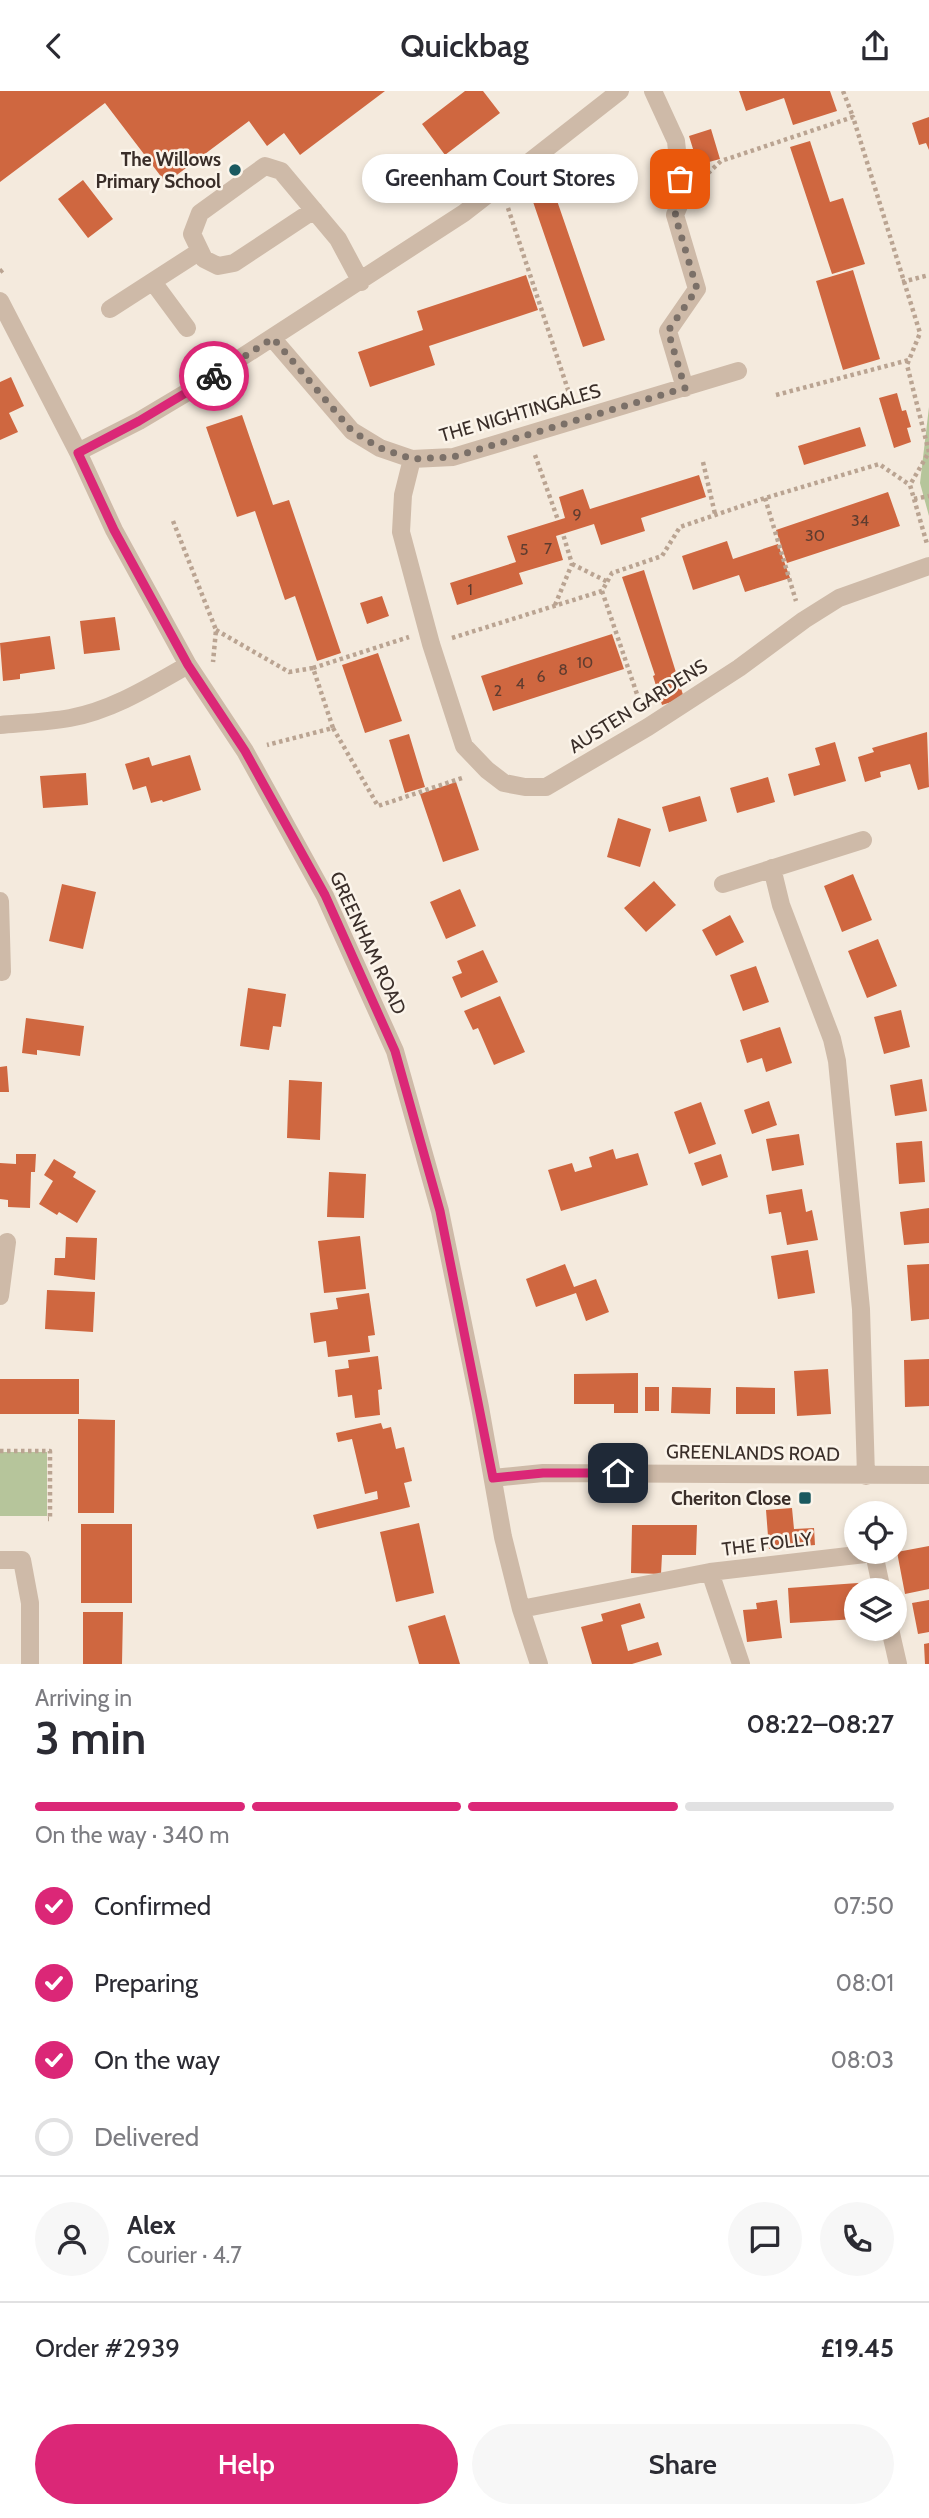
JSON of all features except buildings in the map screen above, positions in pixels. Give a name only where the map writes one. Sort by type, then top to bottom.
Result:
[{"type":"street","points":[[78,453],[139,421],[361,282],[464,213],[620,91]]},
{"type":"street","points":[[653,91],[676,141],[682,198],[675,215],[697,289],[668,331],[685,388]]},
{"type":"street","points":[[314,210],[234,263],[218,266],[204,259],[192,234],[200,212],[265,166],[281,171],[314,210],[338,239],[361,282]]},
{"type":"street","points":[[110,309],[200,251]]},
{"type":"street","points":[[153,282],[187,328]]},
{"type":"street","name":"GREENHAM ROAD","points":[[0,301],[114,530],[188,665],[245,751],[325,895],[395,1051],[440,1211],[503,1537],[521,1609],[539,1664]]},
{"type":"street","name":"THE NIGHTINGALES","points":[[273,338],[352,431],[380,448],[412,459],[453,457],[738,371]]},
{"type":"street","name":"AUSTEN GARDENS","points":[[412,459],[403,495],[401,532],[430,638],[464,745],[487,770],[504,783],[546,787],[648,727],[839,598],[929,566]]},
{"type":"street","points":[[0,725],[72,717],[100,709],[131,696],[188,665]]},
{"type":"street","points":[[723,884],[863,840]]},
{"type":"street","points":[[772,868],[781,905],[832,1039],[837,1061],[862,1309],[866,1476]]},
{"type":"street","points":[[0,901],[2,972]]},
{"type":"street","points":[[0,1296],[7,1242]]},
{"type":"street","name":"GREENLANDS ROAD","points":[[493,1478],[543,1473],[929,1475]]},
{"type":"street","name":"THE FOLLY","points":[[521,1609],[710,1572],[874,1553],[879,1578]]},
{"type":"street","points":[[0,1560],[22,1560],[30,1604],[30,1664]]},
{"type":"street","name":"THE FOLLY","points":[[710,1572],[741,1664]]},
{"type":"street","points":[[893,1641],[898,1664]]},
{"type":"path","points":[[843,91],[919,333],[907,365],[929,452],[910,485]]},
{"type":"path","points":[[682,198],[721,161],[853,117]]},
{"type":"path","points":[[500,186],[578,419]]},
{"type":"path","points":[[0,272],[5,268]]},
{"type":"path","points":[[902,282],[929,275]]},
{"type":"path","points":[[776,395],[909,360]]},
{"type":"path","points":[[528,435],[558,520]]},
{"type":"path","points":[[703,462],[715,514]]},
{"type":"path","points":[[216,630],[289,672],[313,668],[555,606],[603,591],[612,573],[662,556],[680,527],[879,464],[910,485],[929,551]]},
{"type":"path","points":[[914,499],[929,496]]},
{"type":"path","points":[[765,498],[804,620]]},
{"type":"path","points":[[173,521],[216,630],[210,698]]},
{"type":"path","points":[[555,606],[572,564],[563,534]]},
{"type":"path","points":[[572,564],[608,582]]},
{"type":"path","points":[[603,591],[648,727]]},
{"type":"path","points":[[313,668],[332,729],[378,806],[487,770]]},
{"type":"path","points":[[245,751],[332,729]]},
{"type":"path","points":[[0,1451],[50,1451],[48,1520]]},
{"type":"green space","points":[[929,407],[929,516],[920,483]]},
{"type":"green space","points":[[0,1452],[47,1452],[47,1516],[0,1516]]},
{"type":"way so far","points":[[214,376],[273,338],[352,431],[380,448],[412,459],[453,457],[685,388],[668,331],[697,289],[675,215],[682,198],[680,179]]},
{"type":"place","name":"The Willows Primary School","points":[[235,170]]},
{"type":"place","name":"Greenham Court Stores","points":[[680,179]]},
{"type":"place","name":"Cheriton Close","points":[[805,1498]]},
{"type":"route","points":[[214,376],[139,421],[78,453],[114,530],[188,665],[245,751],[325,895],[395,1051],[440,1211],[493,1478],[543,1473],[618,1473]]}]
